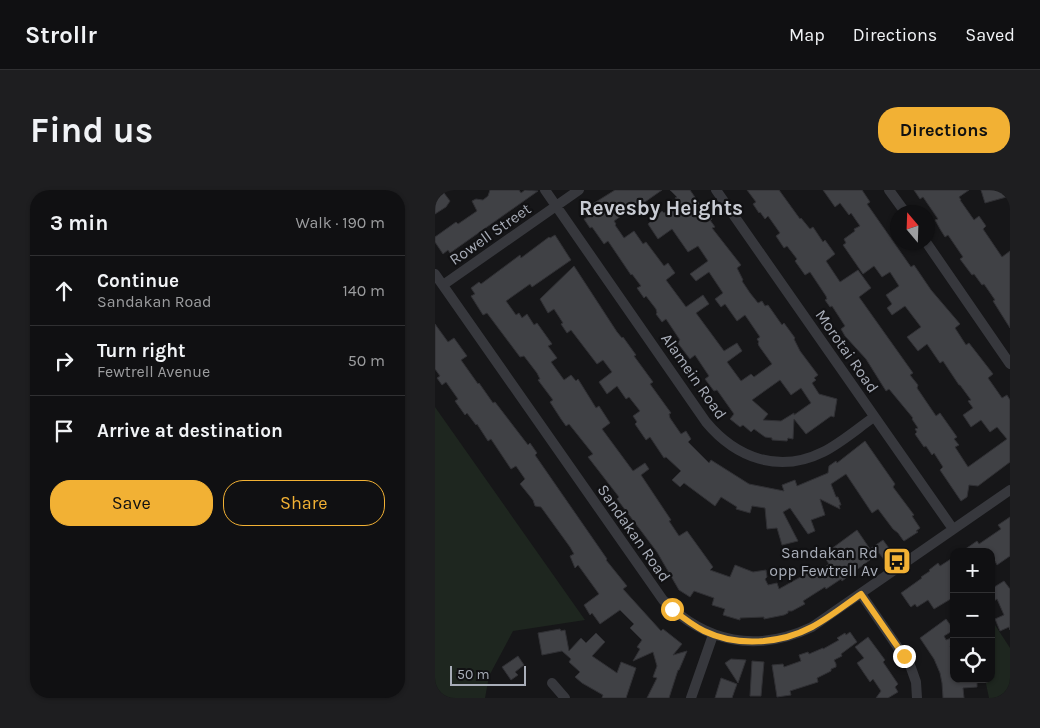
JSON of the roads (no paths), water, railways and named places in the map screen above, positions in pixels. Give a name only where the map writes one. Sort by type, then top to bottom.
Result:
[{"type":"street","name":"Alamein Road","points":[[545,190],[706,422],[737,450],[768,461],[797,461],[824,451],[874,417]]},
{"type":"street","name":"Rowell Street","points":[[443,285],[579,190]]},
{"type":"street","name":"Morotai Road","points":[[716,190],[953,530]]},
{"type":"street","points":[[889,190],[900,205]]},
{"type":"street","points":[[931,250],[1010,364]]},
{"type":"street","name":"Sandakan Road","points":[[435,274],[663,600],[695,627],[713,635],[740,640],[770,640],[783,638],[812,627],[1010,490]]},
{"type":"street","points":[[861,594],[910,665],[916,682],[917,698]]},
{"type":"street","points":[[691,698],[713,635]]},
{"type":"street","points":[[552,683],[565,698]]},
{"type":"place","name":"Sandakan Rd opp Fewtrell Av","points":[[897,561]]},
{"type":"district","name":"Revesby Heights","points":[[661,208]]}]
